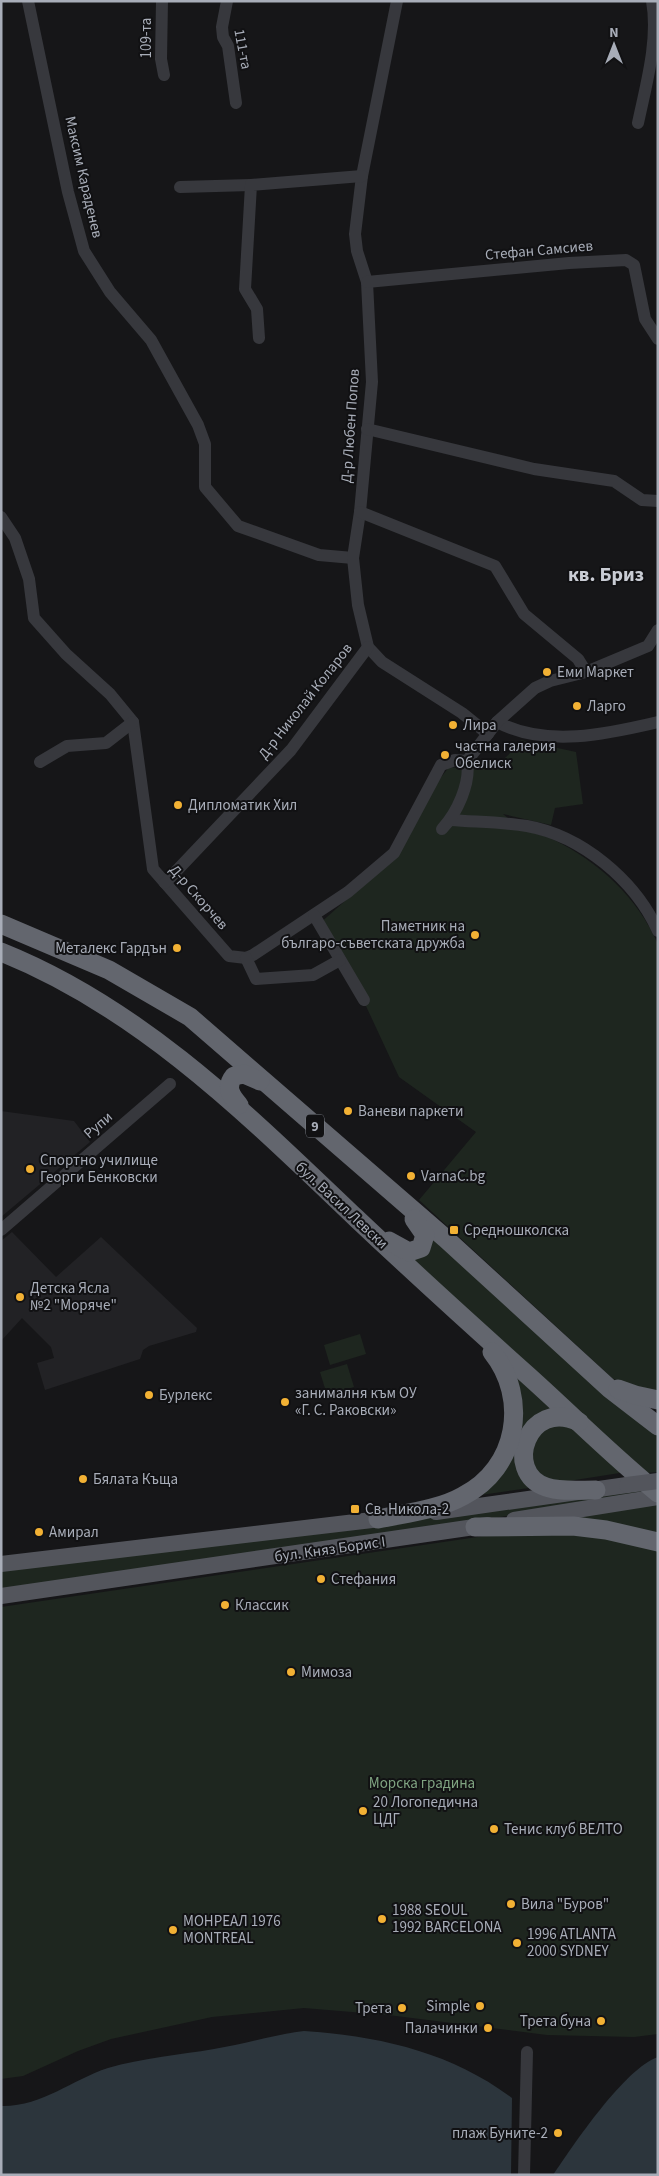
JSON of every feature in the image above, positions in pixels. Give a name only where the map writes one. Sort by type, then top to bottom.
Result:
[{"type":"highway","name":"9","points":[[1,924],[76,955],[153,994],[190,1016],[395,1197],[445,1238],[610,1389],[658,1426]]},
{"type":"highway","name":"бул. Васил Левски","points":[[1,952],[66,981],[130,1021],[188,1066],[250,1120],[469,1324],[579,1422],[649,1496]]},
{"type":"highway","points":[[250,1120],[230,1093],[230,1081],[234,1076],[244,1074],[270,1086]]},
{"type":"highway","points":[[366,1228],[406,1251],[412,1252],[421,1248],[425,1240],[424,1231],[395,1197]]},
{"type":"highway","points":[[378,1519],[443,1504],[463,1497],[488,1478],[505,1454],[512,1436],[514,1417],[508,1379],[500,1362],[469,1324]]},
{"type":"highway","points":[[596,1376],[626,1392],[658,1400]]},
{"type":"highway","points":[[610,1389],[658,1412]]},
{"type":"highway","points":[[579,1422],[558,1417],[537,1424],[528,1435],[524,1444],[525,1463],[529,1474],[544,1487],[596,1490]]},
{"type":"highway","points":[[475,1527],[574,1526],[606,1530],[658,1542]]},
{"type":"main road","name":"бул. Княз Борис I","points":[[1,1564],[378,1519],[658,1481]]},
{"type":"main road","name":"бул. Княз Борис I","points":[[1,1596],[475,1527],[649,1496],[658,1497]]},
{"type":"street","name":"Максим Караденев","points":[[28,1],[41,53],[68,192],[84,251],[110,292],[151,340],[198,425],[205,444],[205,487],[238,526],[319,555],[353,558]]},
{"type":"street","name":"109-та","points":[[162,1],[161,60],[164,75]]},
{"type":"street","name":"111-та","points":[[227,1],[222,27],[223,38],[228,46],[236,103]]},
{"type":"street","name":"Д-р Любен Попов","points":[[368,647],[358,605],[353,558],[360,512],[372,382],[367,282],[357,251],[355,234],[362,176],[397,1]]},
{"type":"street","points":[[638,123],[650,68],[655,18],[652,1]]},
{"type":"street","points":[[180,187],[251,185],[362,176]]},
{"type":"street","points":[[251,185],[245,289],[257,309],[259,338]]},
{"type":"street","name":"Стефан Самсиев","points":[[367,282],[569,263],[626,260],[634,265],[645,318],[658,339]]},
{"type":"street","points":[[367,429],[534,469],[614,481],[642,500],[658,501]]},
{"type":"street","points":[[360,512],[495,566],[524,614],[578,659],[586,672]]},
{"type":"street","points":[[1,517],[15,538],[29,579],[34,618],[66,654],[110,694],[133,722],[106,743],[67,746],[40,762]]},
{"type":"street","points":[[658,630],[648,646],[586,672],[542,684],[516,704],[497,722],[468,761],[467,787],[446,824],[527,826],[547,831],[574,844],[596,857],[614,872],[644,908],[658,931]]},
{"type":"street","points":[[368,647],[382,662],[462,713],[488,734]]},
{"type":"street","name":"Д-р Николай Коларов","points":[[165,883],[291,750],[368,647]]},
{"type":"street","name":"Д-р Скорчев","points":[[133,722],[153,869],[229,956],[246,958]]},
{"type":"street","points":[[497,722],[516,732],[537,735],[581,736],[622,731],[658,722]]},
{"type":"street","points":[[340,960],[313,975],[256,979],[246,958],[348,892],[394,853],[441,765],[454,760],[468,761]]},
{"type":"street","points":[[314,914],[364,1000]]},
{"type":"street","name":"Рупи","points":[[1,1230],[170,1084]]},
{"type":"street","points":[[524,2175],[527,2052]]},
{"type":"shaded area","name":"Спортно училище Георги Бенковски","points":[[1,1111],[74,1121],[90,1142],[1,1217]]},
{"type":"shaded area","points":[[12,1232],[56,1277],[101,1237],[197,1328],[196,1332],[149,1346],[143,1350],[140,1359],[45,1390],[37,1363],[54,1358],[51,1347],[22,1318],[1,1341],[1,1241]]},
{"type":"shaded area","points":[[304,2031],[360,2037],[413,2049],[464,2069],[489,2082],[512,2098],[511,2175],[1,2175],[1,2106],[16,2105],[43,2098],[108,2068],[147,2059],[225,2047]]},
{"type":"shaded area","points":[[658,2057],[658,2175],[553,2175],[586,2127],[616,2091],[630,2076],[645,2064]]},
{"type":"green space","points":[[521,740],[576,752],[583,804],[555,808],[551,825],[503,814],[524,830],[554,840],[571,849],[601,870],[628,896],[658,944],[658,1392],[613,1379],[419,1200],[476,1132],[399,1077],[359,991],[319,924],[397,855],[439,780],[449,767],[472,769],[498,763]]},
{"type":"green space","points":[[431,1236],[658,1433],[658,1472],[646,1473],[408,1257]]},
{"type":"green space","points":[[360,1334],[366,1354],[330,1365],[324,1345]]},
{"type":"green space","points":[[508,1362],[559,1410],[525,1428],[521,1428]]},
{"type":"green space","points":[[347,1364],[354,1387],[327,1395],[320,1372]]},
{"type":"green space","points":[[566,1420],[626,1472],[556,1483],[532,1470],[534,1432]]},
{"type":"green space","points":[[511,1450],[536,1487],[474,1496]]},
{"type":"green space","points":[[658,1486],[658,1492],[401,1533],[1,1591],[1,1570],[515,1507]]},
{"type":"green space","points":[[658,1504],[658,1535],[556,1519]]},
{"type":"green space","name":"Морска градина","points":[[512,1532],[562,1532],[658,1547],[658,2034],[634,2037],[547,2035],[388,2015],[304,2008],[212,2017],[111,2039],[78,2051],[23,2076],[1,2079],[1,1607]]},
{"type":"place","name":"Еми Маркет","points":[[547,672]]},
{"type":"place","name":"Ларго","points":[[577,706]]},
{"type":"place","name":"Лира","points":[[453,725]]},
{"type":"place","name":"частна галерия Обелиск","points":[[445,755]]},
{"type":"place","name":"Дипломатик Хил","points":[[178,805]]},
{"type":"place","name":"Паметник на българо-съветската дружба","points":[[475,935]]},
{"type":"place","name":"Металекс Гардън","points":[[177,948]]},
{"type":"place","name":"Ваневи паркети","points":[[348,1111]]},
{"type":"place","name":"Спортно училище Георги Бенковски","points":[[30,1169]]},
{"type":"place","name":"VarnaC.bg","points":[[411,1176]]},
{"type":"place","name":"Средношколска","points":[[454,1230]]},
{"type":"place","name":"Детска Ясла №2 \"Моряче\"","points":[[20,1297]]},
{"type":"place","name":"Бурлекс","points":[[149,1395]]},
{"type":"place","name":"занималня към ОУ «Г. С. Раковски»","points":[[285,1402]]},
{"type":"place","name":"Бялата Къща","points":[[83,1479]]},
{"type":"place","name":"Св. Никола-2","points":[[355,1509]]},
{"type":"place","name":"Амирал","points":[[39,1532]]},
{"type":"place","name":"Стефания","points":[[321,1579]]},
{"type":"place","name":"Классик","points":[[225,1605]]},
{"type":"place","name":"Мимоза","points":[[291,1672]]},
{"type":"place","name":"20 Логопедична ЦДГ","points":[[363,1811]]},
{"type":"place","name":"Тенис клуб ВЕЛТО","points":[[494,1829]]},
{"type":"place","name":"Вила \"Буров\"","points":[[511,1904]]},
{"type":"place","name":"1988 SEOUL 1992 BARCELONA","points":[[382,1919]]},
{"type":"place","name":"МОНРЕАЛ 1976 MONTREAL","points":[[173,1930]]},
{"type":"place","name":"1996 ATLANTA 2000 SYDNEY","points":[[517,1943]]},
{"type":"place","name":"Simple","points":[[480,2006]]},
{"type":"place","name":"Трета","points":[[402,2008]]},
{"type":"place","name":"Трета буна","points":[[601,2021]]},
{"type":"place","name":"Палачинки","points":[[488,2028]]},
{"type":"place","name":"плаж Буните-2","points":[[558,2133]]},
{"type":"district","name":"кв. Бриз","points":[[606,574]]}]
